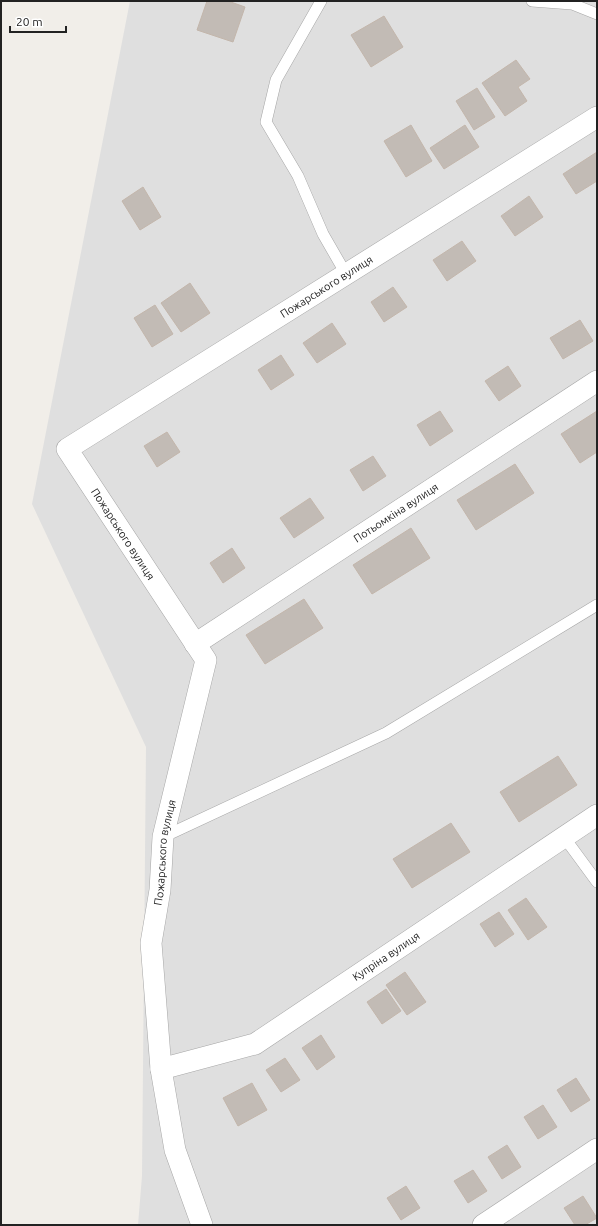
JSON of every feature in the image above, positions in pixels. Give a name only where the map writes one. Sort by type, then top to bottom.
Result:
[{"type":"street","name":"Пожарського вулиця","points":[[202,1225],[175,1150],[161,1069],[151,943],[160,890],[163,837],[206,660],[67,449],[597,117]]},
{"type":"street","name":"Потьомкіна вулиця","points":[[195,644],[597,381]]},
{"type":"street","name":"Купріна вулиця","points":[[161,1069],[255,1044],[597,815]]},
{"type":"street","points":[[483,1225],[597,1149]]},
{"type":"lane","points":[[321,1],[276,80],[266,122],[298,176],[323,234],[346,274]]},
{"type":"lane","points":[[532,1],[572,4],[597,14]]},
{"type":"lane","points":[[163,837],[386,733],[597,605]]},
{"type":"lane","points":[[564,837],[597,882]]},
{"type":"shaded area","points":[[130,1],[597,1],[597,1225],[138,1225],[142,1176],[146,747],[32,504]]},
{"type":"building","points":[[207,1],[228,1],[245,7],[233,42],[197,30]]},
{"type":"building","points":[[384,16],[403,47],[371,67],[351,35]]},
{"type":"building","points":[[516,60],[530,79],[518,87],[527,101],[505,116],[482,83]]},
{"type":"building","points":[[477,88],[495,117],[474,130],[456,101]]},
{"type":"building","points":[[411,125],[432,161],[406,177],[384,141]]},
{"type":"building","points":[[465,125],[479,147],[444,169],[430,148]]},
{"type":"building","points":[[597,152],[597,181],[576,194],[563,174]]},
{"type":"building","points":[[143,187],[161,217],[140,230],[122,201]]},
{"type":"building","points":[[529,196],[543,217],[515,236],[501,216]]},
{"type":"building","points":[[462,241],[476,261],[447,281],[433,260]]},
{"type":"building","points":[[190,283],[210,313],[181,332],[161,303]]},
{"type":"building","points":[[393,287],[407,307],[384,322],[371,302]]},
{"type":"building","points":[[155,305],[173,334],[152,347],[134,318]]},
{"type":"building","points":[[580,320],[593,341],[563,359],[550,338]]},
{"type":"building","points":[[332,323],[346,344],[317,363],[303,343]]},
{"type":"building","points":[[281,355],[294,375],[271,390],[258,370]]},
{"type":"building","points":[[508,366],[521,386],[499,401],[485,381]]},
{"type":"building","points":[[440,411],[453,431],[430,446],[417,425]]},
{"type":"building","points":[[597,411],[597,452],[580,463],[561,434]]},
{"type":"building","points":[[167,432],[180,452],[157,467],[144,446]]},
{"type":"building","points":[[373,456],[386,476],[363,491],[350,470]]},
{"type":"building","points":[[515,464],[534,493],[476,530],[457,500]]},
{"type":"building","points":[[310,498],[324,518],[294,538],[280,518]]},
{"type":"building","points":[[411,528],[430,558],[372,594],[353,565]]},
{"type":"building","points":[[232,548],[245,568],[223,583],[210,563]]},
{"type":"building","points":[[304,599],[323,628],[265,664],[246,635]]},
{"type":"building","points":[[558,756],[577,785],[519,822],[500,792]]},
{"type":"building","points":[[451,823],[470,852],[412,888],[393,859]]},
{"type":"building","points":[[526,898],[547,927],[528,940],[508,910]]},
{"type":"building","points":[[499,912],[514,934],[495,947],[480,924]]},
{"type":"building","points":[[405,972],[426,1002],[407,1015],[386,985]]},
{"type":"building","points":[[386,989],[401,1011],[382,1024],[367,1002]]},
{"type":"building","points":[[321,1035],[335,1057],[317,1070],[302,1048]]},
{"type":"building","points":[[285,1058],[300,1080],[281,1092],[266,1070]]},
{"type":"building","points":[[576,1078],[590,1100],[571,1112],[557,1090]]},
{"type":"building","points":[[252,1083],[267,1110],[238,1126],[223,1098]]},
{"type":"building","points":[[543,1105],[557,1127],[538,1139],[524,1117]]},
{"type":"building","points":[[507,1145],[521,1167],[502,1179],[488,1157]]},
{"type":"building","points":[[473,1170],[487,1191],[468,1203],[454,1181]]},
{"type":"building","points":[[406,1186],[420,1208],[401,1220],[387,1198]]},
{"type":"building","points":[[583,1196],[597,1218],[585,1225],[575,1225],[564,1208]]}]
